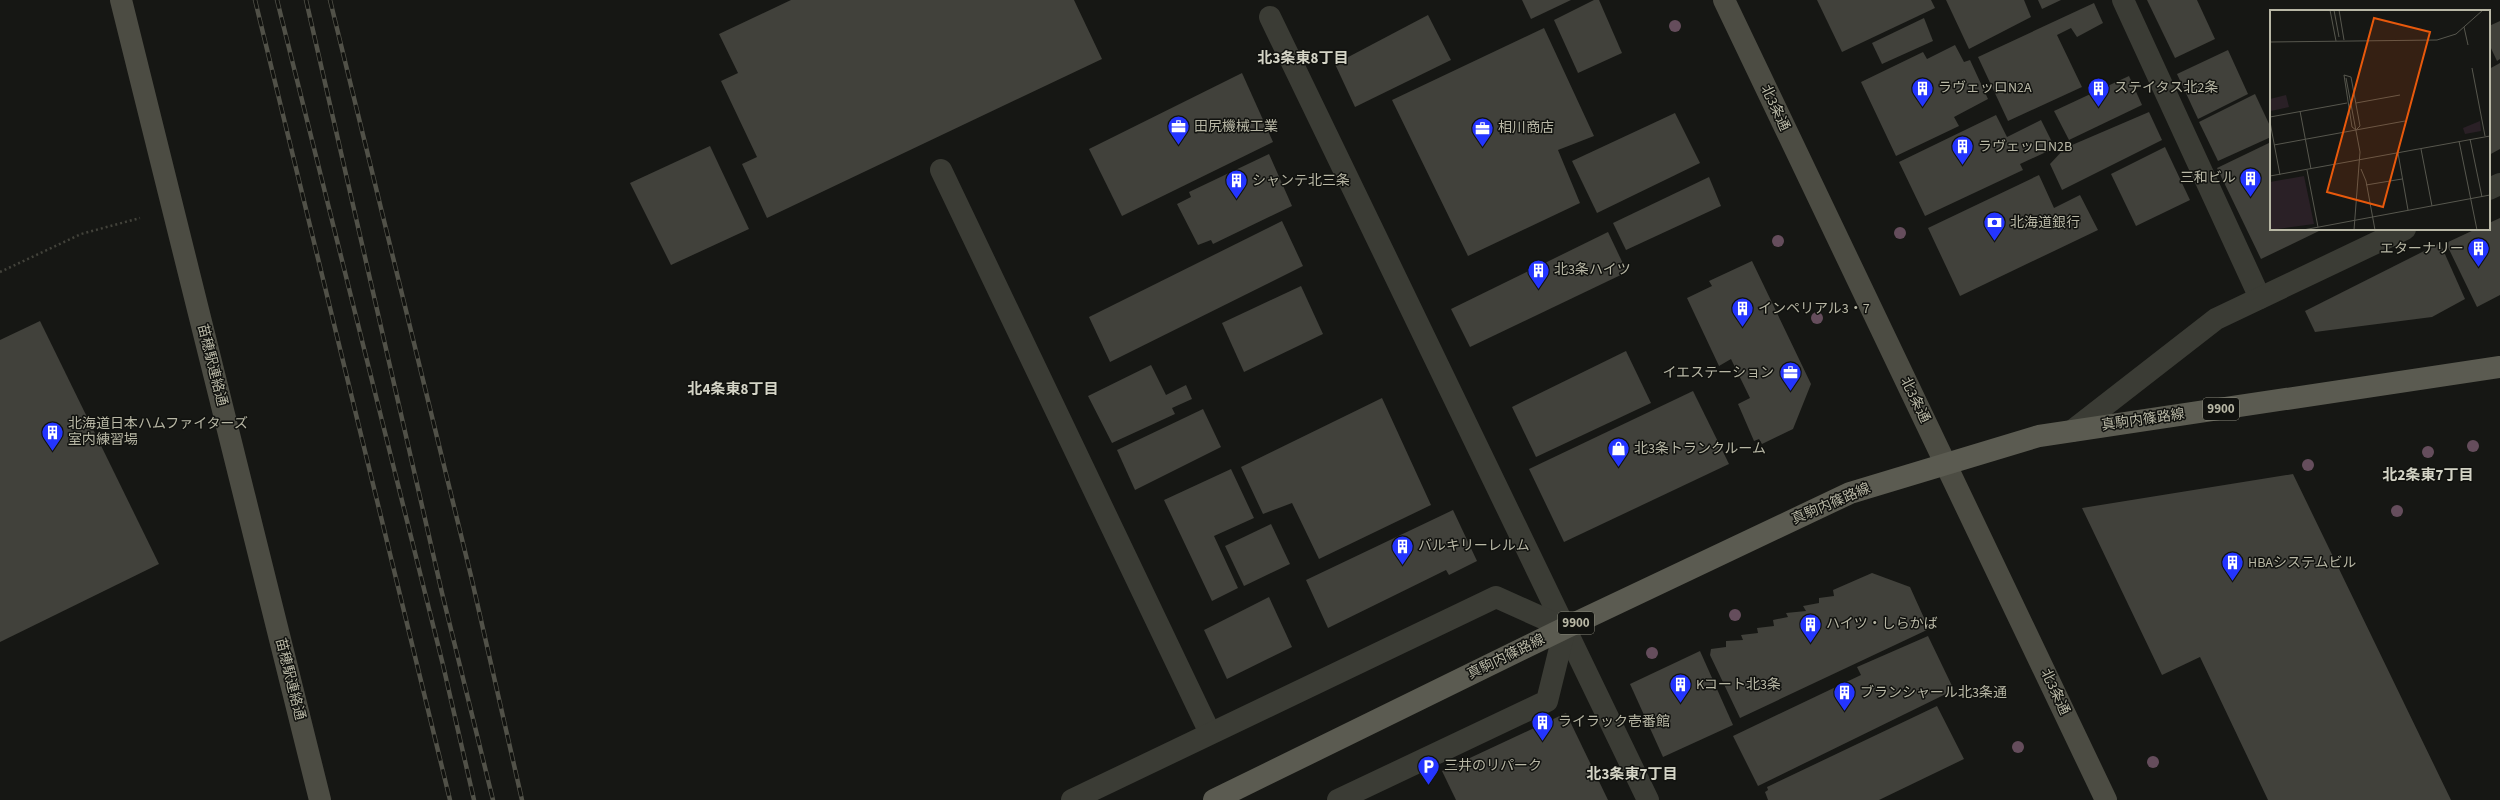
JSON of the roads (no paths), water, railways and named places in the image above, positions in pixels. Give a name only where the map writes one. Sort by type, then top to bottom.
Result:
[{"type":"main road","name":"真駒内篠路線","points":[[1214,800],[1565,628],[1850,493],[1945,463],[2039,436],[2500,367]]},
{"type":"street","name":"苗穂駅連絡通","points":[[121,0],[320,800]]},
{"type":"street","name":"北3条通","points":[[1724,0],[2106,800]]},
{"type":"street","points":[[2123,0],[2260,298]]},
{"type":"street","points":[[1270,17],[1648,800]]},
{"type":"street","points":[[941,170],[1210,733]]},
{"type":"street","points":[[2490,189],[2500,184]]},
{"type":"street","points":[[2072,431],[2216,319],[2403,230]]},
{"type":"street","points":[[1072,800],[1496,597],[1565,628]]},
{"type":"street","points":[[1338,800],[1547,700],[1565,628]]},
{"type":"railway","points":[[255,0],[450,800]]},
{"type":"railway","points":[[277,0],[443,665],[474,800]]},
{"type":"railway","points":[[306,0],[442,593],[493,800]]},
{"type":"railway","points":[[330,0],[471,576],[522,800]]},
{"type":"place","name":"ラヴェッロN2A","points":[[1922,108]]},
{"type":"place","name":"ステイタス北2条","points":[[2098,108]]},
{"type":"place","name":"田尻機械工業","points":[[1178,146]]},
{"type":"place","name":"相川商店","points":[[1483,148]]},
{"type":"place","name":"ラヴェッロN2B","points":[[1962,166]]},
{"type":"place","name":"三和ビル","points":[[2251,198]]},
{"type":"place","name":"シャンテ北三条","points":[[1237,200]]},
{"type":"place","name":"北海道銀行","points":[[1995,242]]},
{"type":"place","name":"エターナリー","points":[[2479,268]]},
{"type":"place","name":"北3条ハイツ","points":[[1539,290]]},
{"type":"place","name":"インペリアル3・7","points":[[1743,328]]},
{"type":"place","name":"イエステーション","points":[[1790,392]]},
{"type":"place","name":"北海道日本ハムファイターズ 室内練習場","points":[[52,452]]},
{"type":"place","name":"北3条トランクルーム","points":[[1619,468]]},
{"type":"place","name":"バルキリーレルム","points":[[1402,566]]},
{"type":"place","name":"HBAシステムビル","points":[[2232,582]]},
{"type":"place","name":"ハイツ・しらかば","points":[[1811,644]]},
{"type":"place","name":"Kコート北3条","points":[[1681,704]]},
{"type":"place","name":"ブランシャール北3条通","points":[[1844,712]]},
{"type":"place","name":"ライラック壱番館","points":[[1542,742]]},
{"type":"place","name":"三井のリパーク","points":[[1428,786]]},
{"type":"district","name":"北3条東8丁目","points":[[1303,58]]},
{"type":"district","name":"北4条東8丁目","points":[[733,389]]},
{"type":"district","name":"北2条東7丁目","points":[[2428,475]]},
{"type":"district","name":"北3条東7丁目","points":[[1632,774]]}]
